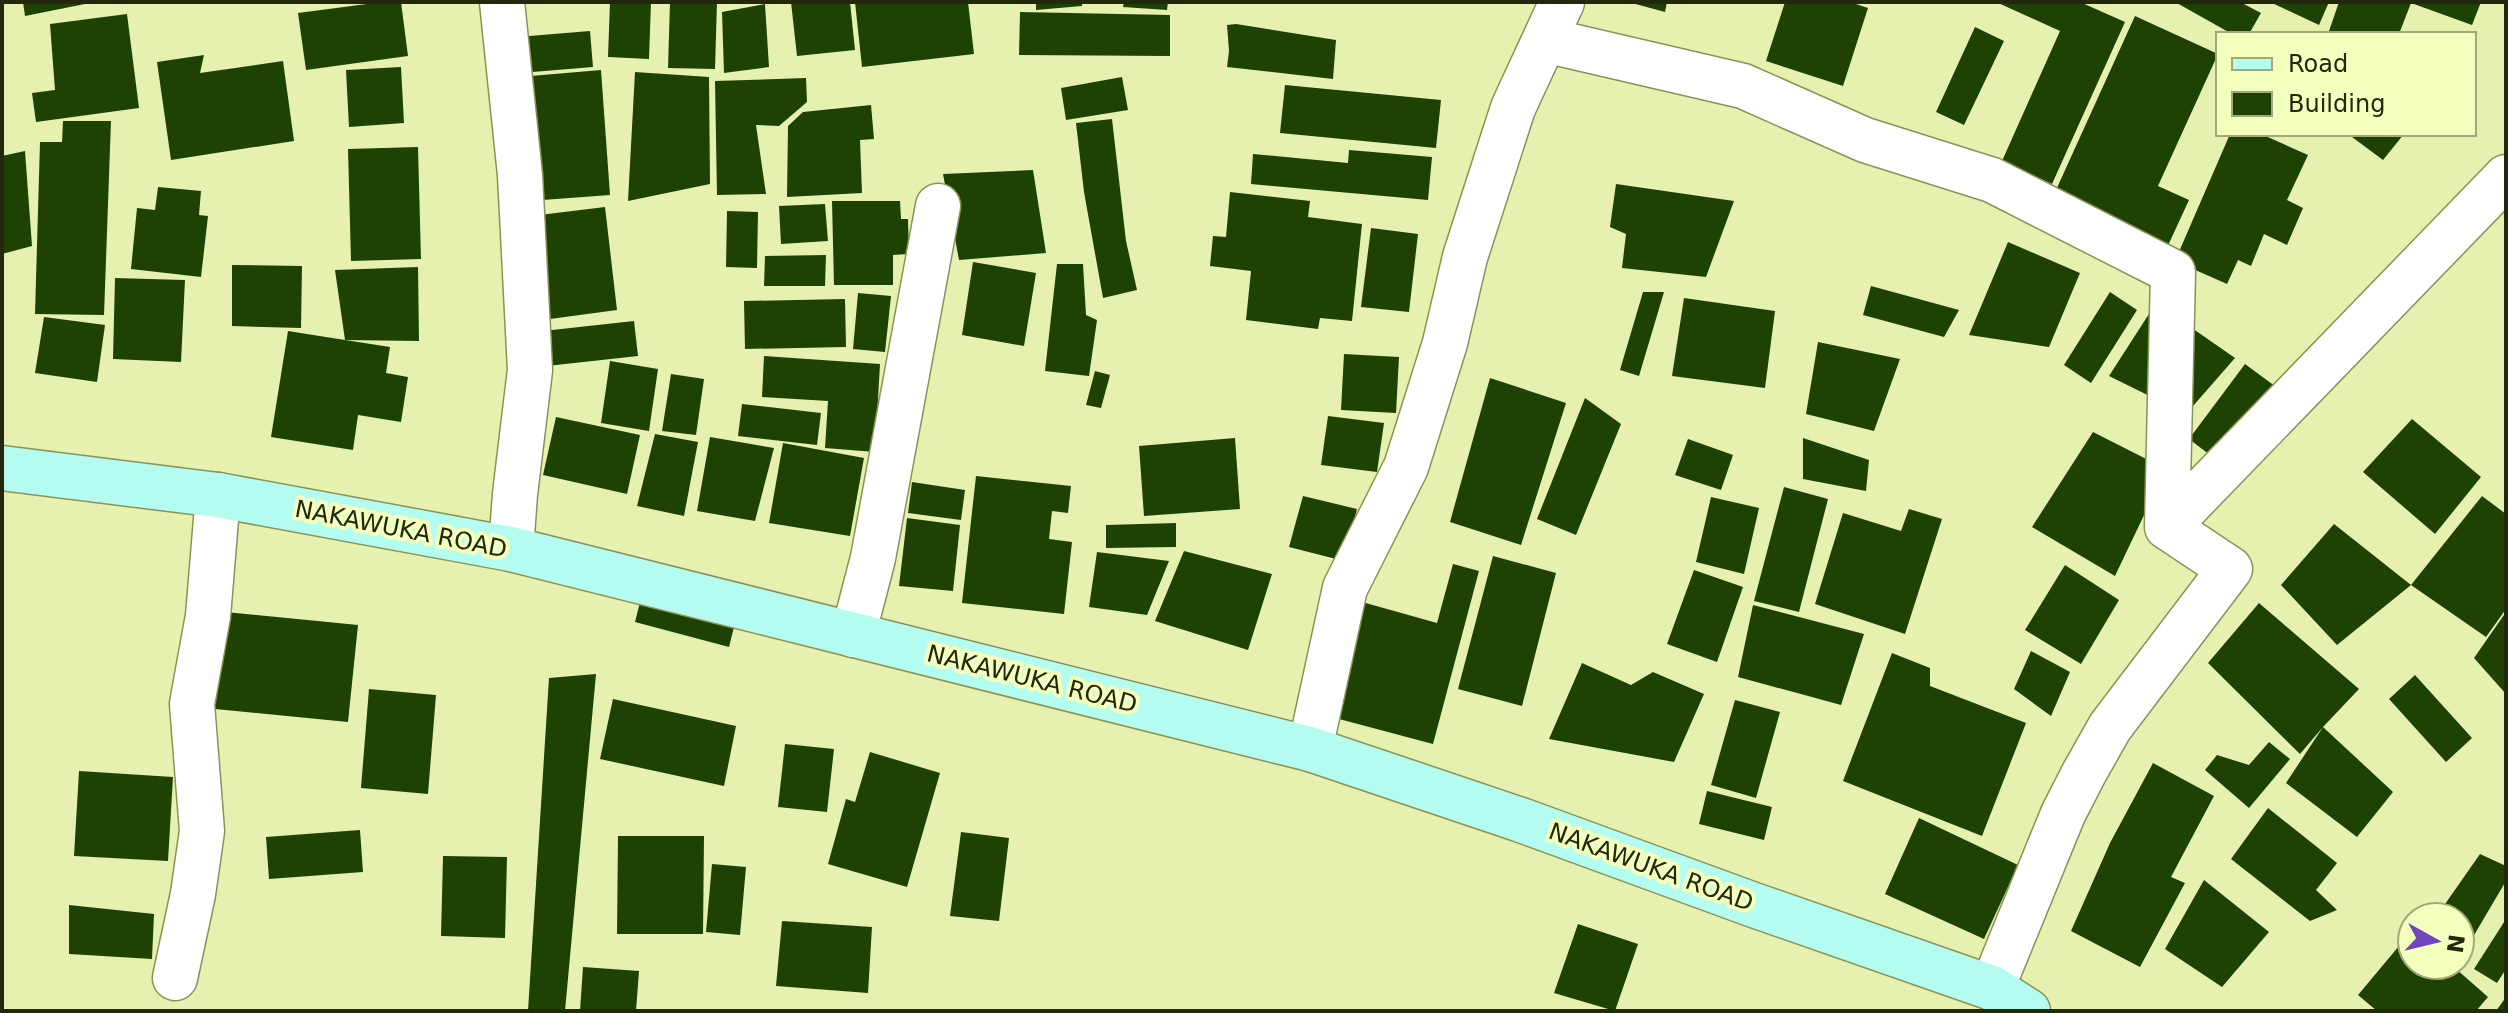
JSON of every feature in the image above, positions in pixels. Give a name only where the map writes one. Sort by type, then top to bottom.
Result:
[{"type":"main road","name":"NAKAWUKA ROAD","points":[[2,468],[218,495],[511,549],[1310,749],[1521,820],[1992,988],[2028,1011]]},
{"type":"street","points":[[502,2],[520,175],[530,370],[511,549]]},
{"type":"street","points":[[1310,749],[1345,588],[1406,467],[1445,343],[1465,257],[1513,108],[1553,21],[1743,86],[1865,140],[1992,180],[2173,272],[2167,527]]},
{"type":"street","points":[[2167,527],[2506,177]]},
{"type":"street","points":[[853,635],[873,558],[938,206]]},
{"type":"street","points":[[175,978],[193,894],[202,831],[192,704],[208,616],[218,495]]},
{"type":"street","points":[[1992,988],[2063,814],[2090,761],[2110,727],[2230,569],[2167,527]]},
{"type":"building","points":[[23,2],[90,2],[90,3],[25,16]]},
{"type":"building","points":[[401,2],[408,56],[306,70],[298,13]]},
{"type":"building","points":[[610,2],[651,2],[649,59],[608,57]]},
{"type":"building","points":[[670,2],[717,2],[715,69],[668,68]]},
{"type":"building","points":[[791,2],[850,2],[855,50],[797,56]]},
{"type":"building","points":[[855,2],[968,2],[974,54],[862,67]]},
{"type":"building","points":[[1036,2],[1082,2],[1082,6],[1036,10]]},
{"type":"building","points":[[1124,2],[1168,2],[1167,10],[1123,7]]},
{"type":"building","points":[[1628,2],[1667,2],[1665,12]]},
{"type":"building","points":[[1785,2],[1850,2],[1868,8],[1843,86],[1766,61]]},
{"type":"building","points":[[1996,2],[2080,2],[2125,22],[2052,184],[2002,161],[2060,31]]},
{"type":"building","points":[[2175,2],[2240,2],[2261,13],[2250,32],[2228,32]]},
{"type":"building","points":[[2270,2],[2329,2],[2319,25]]},
{"type":"building","points":[[2339,2],[2481,2],[2472,25],[2411,3],[2400,32],[2329,32]]},
{"type":"building","points":[[765,4],[769,67],[724,73],[722,12]]},
{"type":"building","points":[[1020,12],[1170,15],[1170,56],[1019,55]]},
{"type":"building","points":[[127,14],[139,108],[36,122],[32,93],[55,90],[50,24]]},
{"type":"building","points":[[2135,16],[2216,53],[2158,186],[2189,200],[2165,252],[2127,234],[2131,225],[2056,190]]},
{"type":"building","points":[[1227,25],[1336,40],[1333,79],[1227,67]]},
{"type":"building","points":[[1975,27],[2004,41],[1964,125],[1936,112]]},
{"type":"building","points":[[590,31],[593,67],[520,73],[517,37]]},
{"type":"building","points":[[204,55],[200,73],[283,61],[294,141],[171,160],[157,62]]},
{"type":"building","points":[[401,67],[404,123],[349,127],[346,70]]},
{"type":"building","points":[[601,70],[610,195],[529,201],[519,77]]},
{"type":"building","points":[[635,72],[709,77],[710,184],[628,201]]},
{"type":"building","points":[[1122,77],[1128,110],[1066,120],[1061,88]]},
{"type":"building","points":[[806,78],[807,102],[779,126],[756,125],[766,194],[717,195],[715,81]]},
{"type":"building","points":[[1285,85],[1441,100],[1436,148],[1280,133]]},
{"type":"building","points":[[871,105],[874,139],[860,140],[862,193],[787,197],[788,126],[803,112]]},
{"type":"building","points":[[1112,119],[1126,241],[1137,290],[1103,298],[1084,192],[1076,123]]},
{"type":"building","points":[[63,121],[111,121],[104,315],[35,314],[40,142],[62,142]]},
{"type":"building","points":[[2229,136],[2265,136],[2308,155],[2287,200],[2303,208],[2287,245],[2264,234],[2251,266],[2238,260],[2227,284],[2175,261]]},
{"type":"building","points":[[2351,136],[2402,136],[2383,160]]},
{"type":"building","points":[[418,147],[421,259],[351,261],[348,149]]},
{"type":"building","points":[[1349,150],[1432,157],[1428,200],[1251,184],[1253,154],[1348,163]]},
{"type":"building","points":[[25,151],[32,246],[2,254],[2,156]]},
{"type":"building","points":[[1033,170],[1046,253],[959,260],[943,174]]},
{"type":"building","points":[[1616,184],[1734,201],[1706,277],[1622,268],[1626,234],[1610,227]]},
{"type":"building","points":[[158,187],[201,191],[199,215],[208,216],[201,277],[131,269],[137,208],[155,210]]},
{"type":"building","points":[[1230,192],[1310,201],[1308,217],[1362,224],[1352,321],[1320,318],[1318,329],[1246,320],[1251,271],[1210,266],[1213,236],[1226,237]]},
{"type":"building","points":[[832,201],[900,201],[901,219],[908,219],[909,254],[893,255],[893,285],[834,285]]},
{"type":"building","points":[[825,204],[828,241],[781,244],[779,206]]},
{"type":"building","points":[[605,207],[617,310],[535,321],[523,217]]},
{"type":"building","points":[[727,211],[758,212],[757,268],[726,267]]},
{"type":"building","points":[[1371,228],[1418,234],[1409,312],[1361,307]]},
{"type":"building","points":[[2008,242],[2080,273],[2049,347],[1969,335]]},
{"type":"building","points":[[826,255],[825,286],[764,286],[765,256]]},
{"type":"building","points":[[973,262],[1036,273],[1024,346],[962,335]]},
{"type":"building","points":[[1057,264],[1083,264],[1086,315],[1097,320],[1089,376],[1045,371]]},
{"type":"building","points":[[232,265],[302,266],[301,328],[232,326]]},
{"type":"building","points":[[418,267],[419,341],[345,340],[335,270]]},
{"type":"building","points":[[115,278],[185,280],[181,362],[113,359]]},
{"type":"building","points":[[1871,286],[1959,310],[1944,337],[1863,315]]},
{"type":"building","points":[[1643,292],[1664,292],[1639,376],[1620,370]]},
{"type":"building","points":[[2110,292],[2137,310],[2091,383],[2064,365]]},
{"type":"building","points":[[858,293],[891,296],[885,352],[853,349]]},
{"type":"building","points":[[1684,298],[1775,311],[1765,388],[1672,376]]},
{"type":"building","points":[[845,299],[846,347],[745,349],[744,301]]},
{"type":"building","points":[[2156,303],[2235,358],[2186,414],[2109,376]]},
{"type":"building","points":[[44,317],[105,325],[97,382],[35,373]]},
{"type":"building","points":[[634,321],[638,356],[547,366],[543,331]]},
{"type":"building","points":[[288,331],[390,347],[386,373],[408,377],[401,422],[358,415],[353,450],[271,437]]},
{"type":"building","points":[[1818,342],[1900,359],[1874,431],[1806,414]]},
{"type":"building","points":[[1344,354],[1399,357],[1396,413],[1341,410]]},
{"type":"building","points":[[764,356],[880,364],[875,452],[825,448],[828,401],[762,397]]},
{"type":"building","points":[[610,361],[658,369],[649,431],[601,423]]},
{"type":"building","points":[[2245,364],[2295,401],[2239,477],[2189,439]]},
{"type":"building","points":[[1095,371],[1110,375],[1101,408],[1086,405]]},
{"type":"building","points":[[671,374],[704,379],[696,435],[662,431]]},
{"type":"building","points":[[1490,378],[1566,403],[1521,545],[1450,522]]},
{"type":"building","points":[[1585,398],[1621,424],[1576,535],[1537,519]]},
{"type":"building","points":[[742,404],[821,413],[817,445],[738,436]]},
{"type":"building","points":[[1328,416],[1384,423],[1377,472],[1321,465]]},
{"type":"building","points":[[556,417],[640,435],[627,494],[543,475]]},
{"type":"building","points":[[2412,419],[2481,477],[2435,534],[2363,472]]},
{"type":"building","points":[[2093,432],[2166,469],[2115,576],[2032,527]]},
{"type":"building","points":[[655,434],[698,442],[684,516],[637,506]]},
{"type":"building","points":[[710,437],[774,448],[755,521],[697,511]]},
{"type":"building","points":[[1235,438],[1240,509],[1144,516],[1139,446]]},
{"type":"building","points":[[1803,438],[1869,460],[1866,491],[1803,479]]},
{"type":"building","points":[[1688,439],[1733,455],[1721,490],[1675,475]]},
{"type":"building","points":[[783,443],[864,458],[850,536],[769,523]]},
{"type":"building","points":[[976,476],[1071,486],[1068,513],[1052,511],[1049,539],[1072,542],[1064,614],[962,603]]},
{"type":"building","points":[[912,482],[965,490],[961,520],[908,513]]},
{"type":"building","points":[[1784,487],[1828,499],[1799,612],[1754,601]]},
{"type":"building","points":[[1303,496],[1357,509],[1344,561],[1289,547]]},
{"type":"building","points":[[2482,496],[2506,514],[2506,609],[2486,637],[2411,585]]},
{"type":"building","points":[[1711,497],[1759,508],[1744,574],[1696,562]]},
{"type":"building","points":[[1909,509],[1942,519],[1905,634],[1815,604],[1843,513],[1901,531]]},
{"type":"building","points":[[907,518],[960,525],[953,591],[899,586]]},
{"type":"building","points":[[1176,523],[1176,547],[1106,548],[1106,525]]},
{"type":"building","points":[[2334,524],[2411,585],[2337,645],[2281,585]]},
{"type":"building","points":[[1184,551],[1272,574],[1248,650],[1155,621]]},
{"type":"building","points":[[1097,552],[1169,561],[1147,615],[1089,607]]},
{"type":"building","points":[[1493,556],[1556,573],[1522,706],[1458,689]]},
{"type":"building","points":[[1453,564],[1479,571],[1433,744],[1324,715],[1355,600],[1437,623]]},
{"type":"building","points":[[2065,565],[2119,600],[2081,664],[2025,630]]},
{"type":"building","points":[[1694,570],[1743,587],[1717,662],[1667,644]]},
{"type":"building","points":[[642,594],[736,619],[729,647],[635,622]]},
{"type":"building","points":[[2259,603],[2359,689],[2300,754],[2208,663]]},
{"type":"building","points":[[1753,605],[1864,634],[1841,705],[1738,677]]},
{"type":"building","points":[[215,611],[358,625],[348,722],[205,708]]},
{"type":"building","points":[[2506,612],[2506,694],[2474,658]]},
{"type":"building","points":[[2031,651],[2070,672],[2051,716],[2014,689]]},
{"type":"building","points":[[1892,653],[1930,668],[1930,686],[2026,723],[1982,836],[1843,781]]},
{"type":"building","points":[[1582,663],[1631,685],[1653,672],[1704,694],[1674,762],[1549,739]]},
{"type":"building","points":[[596,674],[565,1011],[528,1011],[549,678]]},
{"type":"building","points":[[2415,675],[2472,738],[2446,762],[2389,699]]},
{"type":"building","points":[[369,689],[436,695],[428,794],[361,788]]},
{"type":"building","points":[[613,699],[736,726],[724,786],[600,759]]},
{"type":"building","points":[[1735,700],[1780,712],[1756,798],[1711,785]]},
{"type":"building","points":[[2323,727],[2393,792],[2357,837],[2286,783]]},
{"type":"building","points":[[2269,742],[2290,759],[2249,808],[2205,770],[2217,755],[2249,765]]},
{"type":"building","points":[[785,744],[834,749],[827,812],[778,807]]},
{"type":"building","points":[[870,752],[940,773],[907,887],[828,864],[846,799],[855,802]]},
{"type":"building","points":[[2153,763],[2214,796],[2171,877],[2185,883],[2140,967],[2071,931],[2110,843]]},
{"type":"building","points":[[79,771],[173,777],[168,861],[74,856]]},
{"type":"building","points":[[1707,791],[1772,807],[1764,840],[1699,824]]},
{"type":"building","points":[[2268,808],[2337,863],[2316,890],[2337,910],[2310,921],[2231,859]]},
{"type":"building","points":[[1919,818],[2018,865],[1984,939],[1885,894]]},
{"type":"building","points":[[360,830],[363,872],[269,879],[266,837]]},
{"type":"building","points":[[961,832],[1009,838],[999,921],[950,916]]},
{"type":"building","points":[[618,836],[704,836],[703,934],[617,934]]},
{"type":"building","points":[[2480,854],[2506,866],[2506,881],[2476,932],[2476,901],[2447,901]]},
{"type":"building","points":[[443,856],[507,857],[505,938],[441,936]]},
{"type":"building","points":[[712,864],[746,867],[740,935],[706,932]]},
{"type":"building","points":[[2204,880],[2269,932],[2222,987],[2165,949]]},
{"type":"building","points":[[69,905],[154,914],[152,959],[69,954]]},
{"type":"building","points":[[2506,919],[2506,969],[2497,983],[2476,970]]},
{"type":"building","points":[[782,921],[872,927],[868,993],[776,986]]},
{"type":"building","points":[[1578,924],[1638,944],[1615,1011],[1554,993]]},
{"type":"building","points":[[2396,950],[2396,981],[2470,981],[2488,997],[2476,1011],[2377,1011],[2358,995]]},
{"type":"building","points":[[583,967],[639,971],[636,1011],[580,1011]]},
{"type":"building","points":[[2506,997],[2506,1011],[2496,1011]]}]
